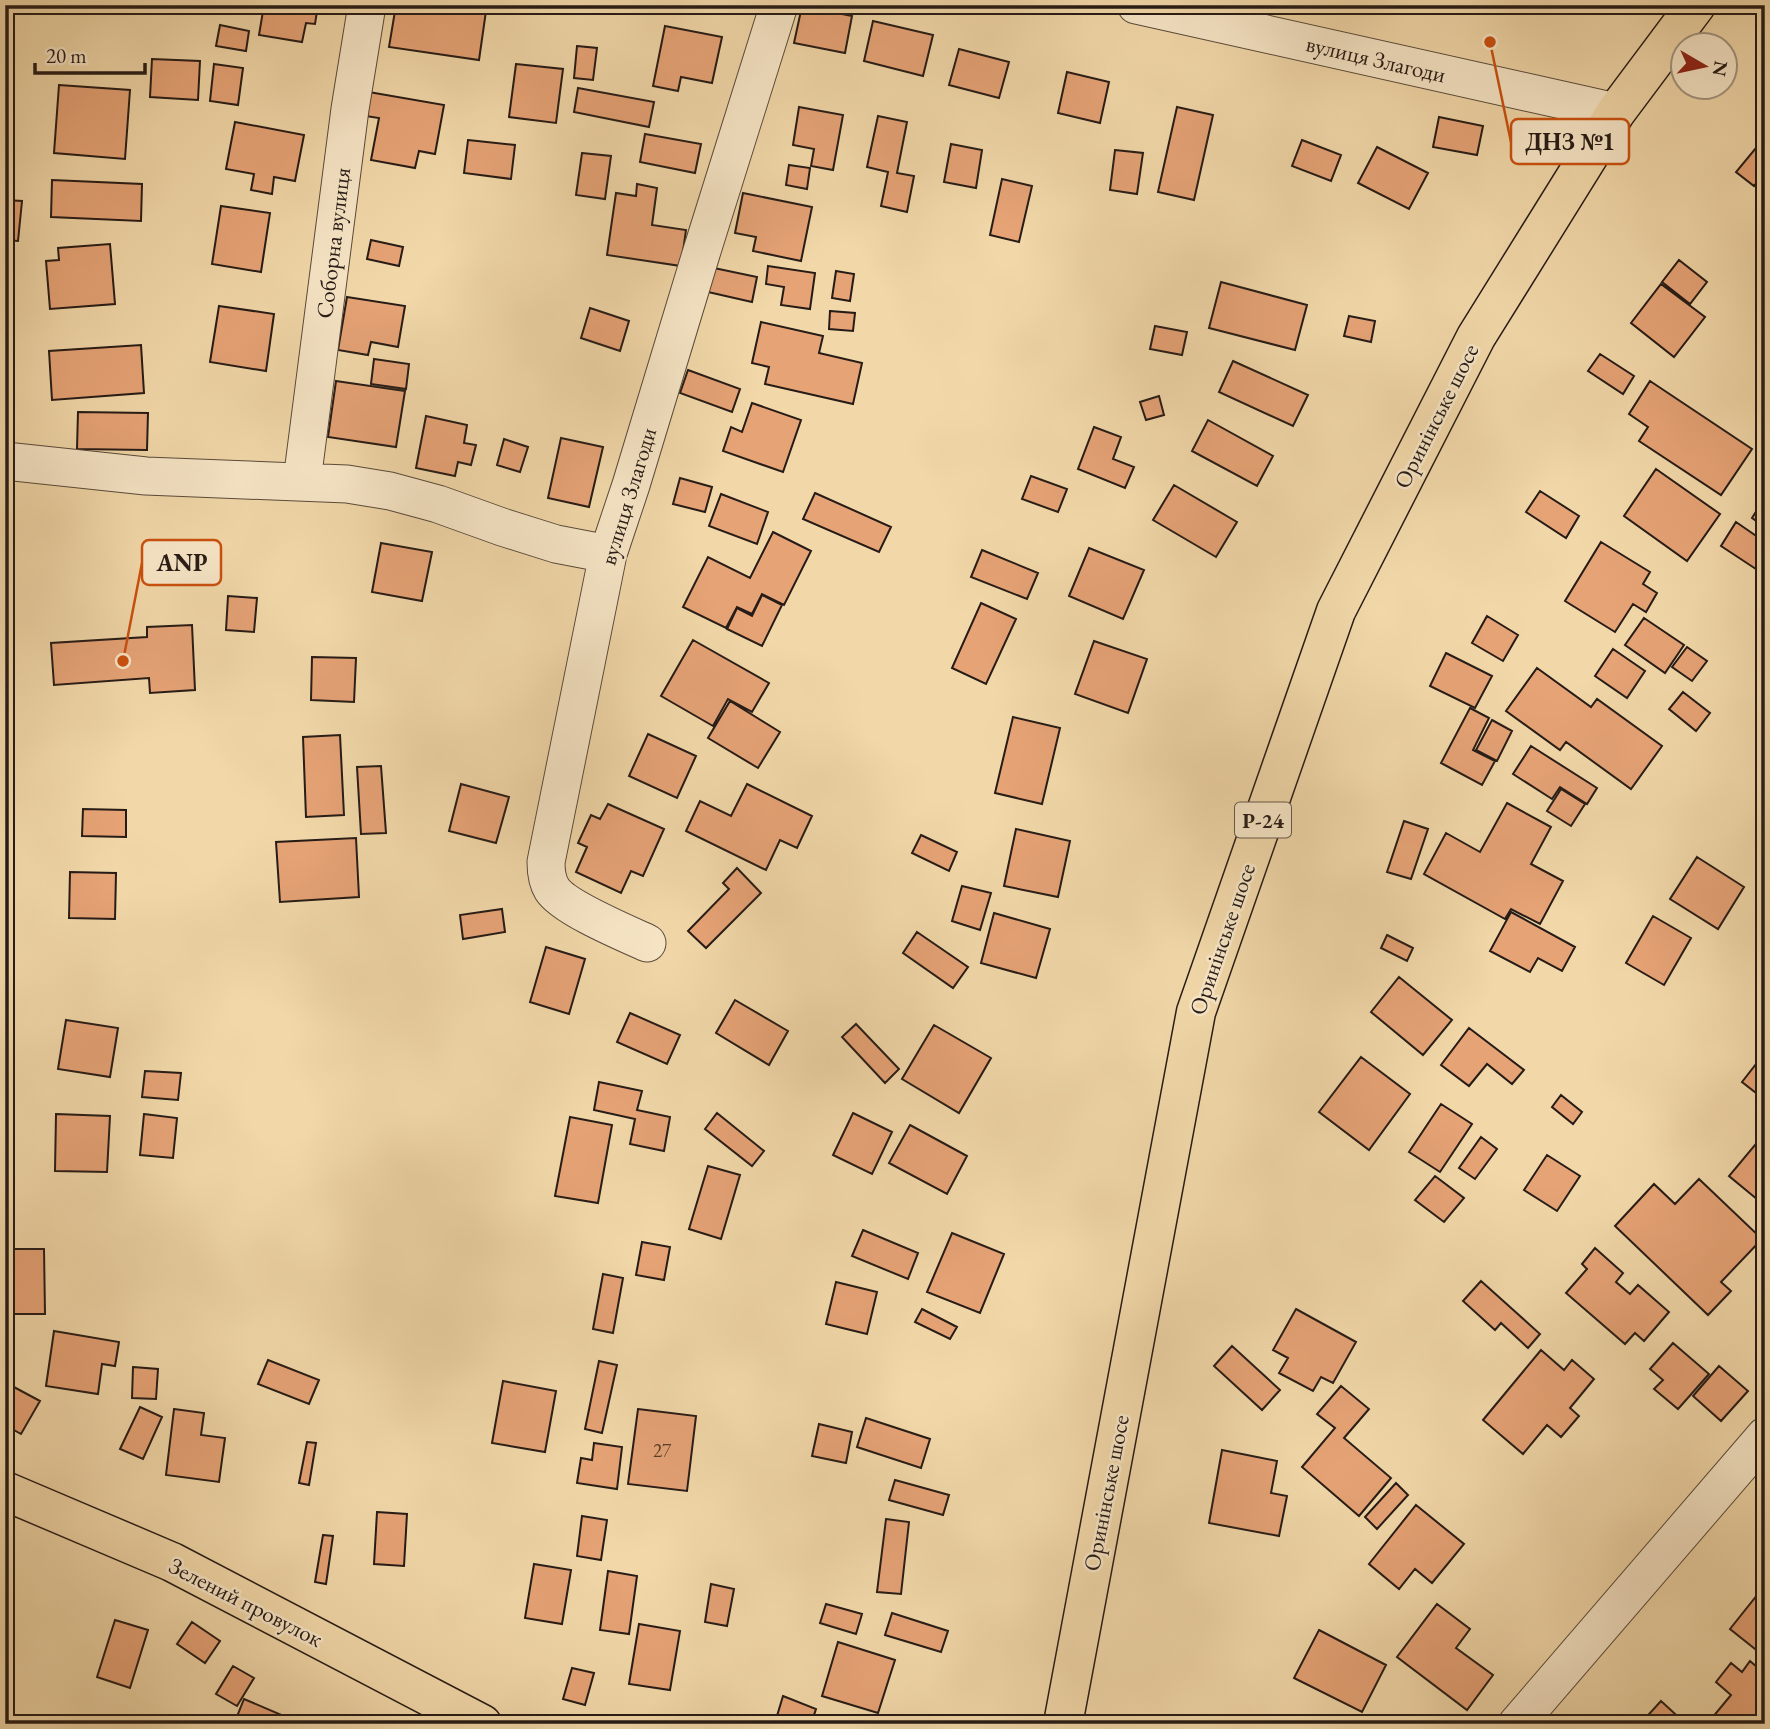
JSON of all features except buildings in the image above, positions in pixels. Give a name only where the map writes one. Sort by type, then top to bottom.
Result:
[{"type":"main road","name":"Оринінське шосе","points":[[1063,1724],[1196,1012],[1336,611],[1476,337],[1616,112],[1696,5]]},
{"type":"main road","name":"Зелений провулок","points":[[5,1491],[172,1562],[482,1724]]},
{"type":"street","name":"Соборна вулиця","points":[[302,481],[350,109],[367,5]]},
{"type":"street","name":"вулиця Злагоди","points":[[648,943],[565,902],[552,889],[547,875],[548,846],[608,554],[779,5]]},
{"type":"street","name":"вулиця Злагоди","points":[[1136,5],[1616,112]]},
{"type":"street","points":[[5,461],[146,476],[347,484],[390,491],[438,504],[556,544],[608,554]]},
{"type":"street","points":[[1517,1724],[1765,1436]]},
{"type":"place","name":"ДНЗ №1","points":[[1490,42]]},
{"type":"place","name":"ANP","points":[[123,661]]}]
